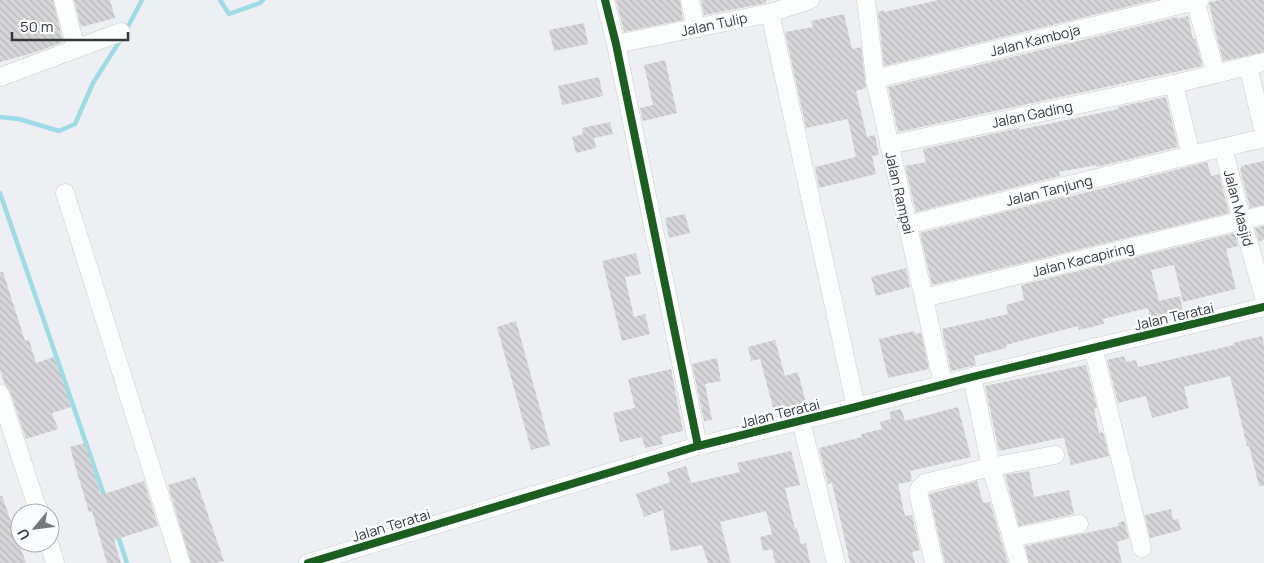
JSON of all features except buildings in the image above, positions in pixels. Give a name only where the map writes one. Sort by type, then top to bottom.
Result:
[{"type":"street","points":[[64,0],[76,48]]},
{"type":"street","points":[[605,0],[616,44],[698,446]]},
{"type":"street","points":[[690,0],[696,28]]},
{"type":"street","name":"Jalan Tulip","points":[[616,44],[770,12],[810,0]]},
{"type":"street","name":"Jalan Rampai","points":[[866,0],[875,80],[943,384]]},
{"type":"street","points":[[1197,0],[1216,74]]},
{"type":"street","name":"Jalan Kamboja","points":[[875,80],[1197,0]]},
{"type":"street","points":[[770,12],[856,407]]},
{"type":"street","points":[[0,77],[121,32]]},
{"type":"street","points":[[1256,64],[1264,133]]},
{"type":"street","name":"Jalan Gading","points":[[889,145],[1174,84],[1256,64]]},
{"type":"street","points":[[1174,84],[1191,155]]},
{"type":"street","name":"Jalan Tanjung","points":[[907,225],[1264,138]]},
{"type":"street","name":"Jalan Masjid","points":[[1224,148],[1264,297]]},
{"type":"street","points":[[65,193],[181,563]]},
{"type":"street","name":"Jalan Kacapiring","points":[[924,298],[1264,214]]},
{"type":"street","name":"Jalan Teratai","points":[[308,563],[698,446],[1093,347],[1264,307]]},
{"type":"street","points":[[1093,347],[1142,548]]},
{"type":"street","points":[[972,377],[991,467],[1019,563]]},
{"type":"street","points":[[0,394],[36,503]]},
{"type":"street","points":[[801,421],[836,563]]},
{"type":"street","points":[[934,563],[918,492],[920,488],[925,484],[991,467],[1055,455]]},
{"type":"street","points":[[1012,538],[1078,524]]},
{"type":"waterway","points":[[125,32],[142,0]]},
{"type":"waterway","points":[[220,0],[229,14],[260,3],[263,0]]},
{"type":"waterway","points":[[0,117],[19,119],[59,131],[75,124],[93,83],[121,39]]},
{"type":"waterway","points":[[0,193],[105,498]]},
{"type":"waterway","points":[[117,533],[127,563]]},
{"type":"cycle path","points":[[605,0],[616,44],[698,446]]},
{"type":"cycle path","points":[[308,563],[698,446],[972,377],[1264,307]]}]
